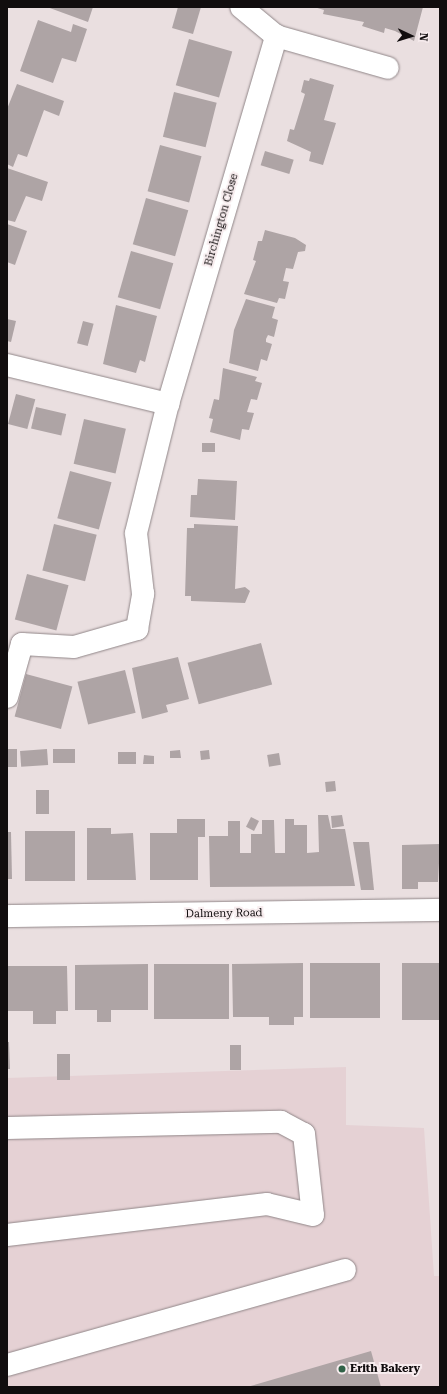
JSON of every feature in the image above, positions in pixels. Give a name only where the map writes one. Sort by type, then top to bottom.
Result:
[{"type":"street","points":[[241,7],[276,36],[388,68]]},
{"type":"street","name":"Birchington Close","points":[[7,697],[22,644],[74,647],[137,629],[143,594],[136,533],[168,404],[276,36]]},
{"type":"street","points":[[7,365],[168,404]]},
{"type":"street","name":"Dalmeny Road","points":[[7,916],[440,910]]},
{"type":"street","points":[[7,1128],[281,1122],[304,1134],[312,1215],[267,1204],[7,1235]]},
{"type":"street","points":[[7,1365],[345,1270]]},
{"type":"shaded area","points":[[346,1067],[346,1125],[424,1128],[434,1276],[440,1276],[440,1387],[7,1387],[7,1078]]},
{"type":"building","points":[[47,7],[93,7],[88,22]]},
{"type":"building","points":[[178,7],[201,7],[193,34],[172,28]]},
{"type":"building","points":[[314,7],[423,7],[414,41],[395,31],[385,28],[384,33],[362,26],[364,22],[323,14],[324,10]]},
{"type":"building","points":[[38,20],[71,32],[73,24],[87,29],[76,62],[62,58],[53,83],[20,71]]},
{"type":"building","points":[[189,39],[232,51],[219,98],[176,85]]},
{"type":"building","points":[[310,78],[334,85],[324,120],[336,123],[323,165],[309,161],[311,152],[287,141],[290,129],[294,130],[305,94],[301,92],[304,80],[309,81]]},
{"type":"building","points":[[17,84],[64,101],[59,116],[44,110],[27,157],[18,154],[13,167],[7,164],[7,109]]},
{"type":"building","points":[[174,92],[217,103],[206,147],[163,137]]},
{"type":"building","points":[[160,145],[202,156],[189,202],[148,191]]},
{"type":"building","points":[[265,151],[294,160],[289,174],[261,165]]},
{"type":"building","points":[[7,168],[48,182],[42,201],[26,196],[15,222],[7,220]]},
{"type":"building","points":[[146,198],[188,210],[175,256],[133,244]]},
{"type":"building","points":[[7,224],[27,231],[15,265],[7,262]]},
{"type":"building","points":[[265,230],[295,238],[306,245],[305,251],[298,252],[293,269],[286,268],[283,281],[289,282],[285,299],[279,298],[277,303],[244,294],[256,261],[253,260],[258,241],[262,241]]},
{"type":"building","points":[[131,251],[173,263],[160,309],[118,297]]},
{"type":"building","points":[[246,299],[275,307],[272,318],[278,320],[274,337],[268,335],[266,339],[266,342],[272,344],[267,361],[261,359],[258,371],[229,363],[234,330]]},
{"type":"building","points":[[116,305],[157,316],[145,362],[140,360],[136,373],[103,364]]},
{"type":"building","points":[[7,319],[16,321],[11,342],[7,341]]},
{"type":"building","points":[[83,321],[94,324],[88,346],[77,343]]},
{"type":"building","points":[[223,368],[257,377],[255,381],[262,383],[257,400],[251,399],[247,412],[254,413],[249,430],[242,429],[240,440],[210,432],[213,419],[209,418],[214,399],[219,400]]},
{"type":"building","points":[[16,394],[35,399],[27,429],[8,424]]},
{"type":"building","points":[[36,407],[66,414],[61,435],[31,428]]},
{"type":"building","points":[[84,419],[126,429],[116,473],[74,464]]},
{"type":"building","points":[[202,443],[215,443],[215,452],[202,452]]},
{"type":"building","points":[[70,471],[112,482],[99,529],[57,518]]},
{"type":"building","points":[[198,479],[237,481],[235,520],[190,517],[191,495],[197,495]]},
{"type":"building","points":[[54,524],[97,535],[85,581],[42,571]]},
{"type":"building","points":[[194,524],[238,526],[235,589],[245,587],[250,591],[245,603],[191,601],[191,596],[185,596],[187,528],[194,528]]},
{"type":"building","points":[[27,574],[69,585],[56,631],[15,619]]},
{"type":"building","points":[[261,643],[272,685],[199,704],[188,663]]},
{"type":"building","points":[[178,657],[189,699],[166,705],[168,712],[142,719],[132,668]]},
{"type":"building","points":[[125,670],[136,713],[88,725],[77,682]]},
{"type":"building","points":[[26,674],[72,686],[61,729],[15,717]]},
{"type":"building","points":[[7,749],[17,749],[17,767],[7,767]]},
{"type":"building","points":[[47,749],[48,765],[21,767],[20,751]]},
{"type":"building","points":[[53,749],[75,749],[75,763],[53,763]]},
{"type":"building","points":[[180,750],[181,758],[170,758],[170,751]]},
{"type":"building","points":[[209,750],[210,759],[201,760],[200,751]]},
{"type":"building","points":[[118,752],[136,752],[136,764],[118,764]]},
{"type":"building","points":[[279,753],[281,765],[269,767],[267,755]]},
{"type":"building","points":[[144,755],[154,756],[154,764],[143,764]]},
{"type":"building","points":[[335,781],[336,791],[326,792],[325,782]]},
{"type":"building","points":[[36,790],[49,790],[49,814],[36,814]]},
{"type":"building","points":[[318,815],[328,815],[331,829],[345,829],[355,886],[210,887],[209,836],[228,836],[228,821],[240,821],[240,853],[251,853],[251,834],[262,834],[262,820],[274,820],[275,853],[285,853],[285,819],[294,819],[294,825],[307,825],[307,853],[319,852]]},
{"type":"building","points":[[342,815],[344,826],[332,828],[331,816]]},
{"type":"building","points":[[251,817],[259,821],[254,831],[246,827]]},
{"type":"building","points":[[177,819],[205,819],[205,837],[198,837],[198,880],[150,880],[150,833],[177,833]]},
{"type":"building","points":[[87,828],[111,828],[111,834],[133,833],[136,880],[87,880]]},
{"type":"building","points":[[25,831],[75,831],[75,881],[25,881]]},
{"type":"building","points":[[7,832],[11,832],[12,879],[7,879]]},
{"type":"building","points":[[353,842],[369,842],[374,890],[361,890]]},
{"type":"building","points":[[440,844],[438,882],[418,882],[418,889],[402,889],[402,845]]},
{"type":"building","points":[[303,963],[303,1017],[294,1017],[294,1025],[269,1025],[269,1017],[233,1017],[232,964]]},
{"type":"building","points":[[310,963],[380,963],[380,1018],[310,1018]]},
{"type":"building","points":[[402,963],[440,963],[440,1020],[402,1020]]},
{"type":"building","points":[[148,964],[148,1010],[111,1010],[111,1022],[97,1022],[97,1010],[75,1010],[75,965]]},
{"type":"building","points":[[154,964],[229,964],[229,1019],[154,1019]]},
{"type":"building","points":[[7,966],[67,966],[68,1011],[56,1011],[56,1024],[33,1024],[33,1011],[7,1011]]},
{"type":"building","points":[[7,1042],[9,1042],[10,1069],[7,1069]]},
{"type":"building","points":[[230,1045],[241,1045],[241,1070],[230,1070]]},
{"type":"building","points":[[57,1054],[70,1054],[70,1080],[57,1080]]},
{"type":"building","name":"Erith Bakery","points":[[371,1351],[381,1387],[247,1387]]},
{"type":"place","name":"Erith Bakery","points":[[342,1369]]}]
